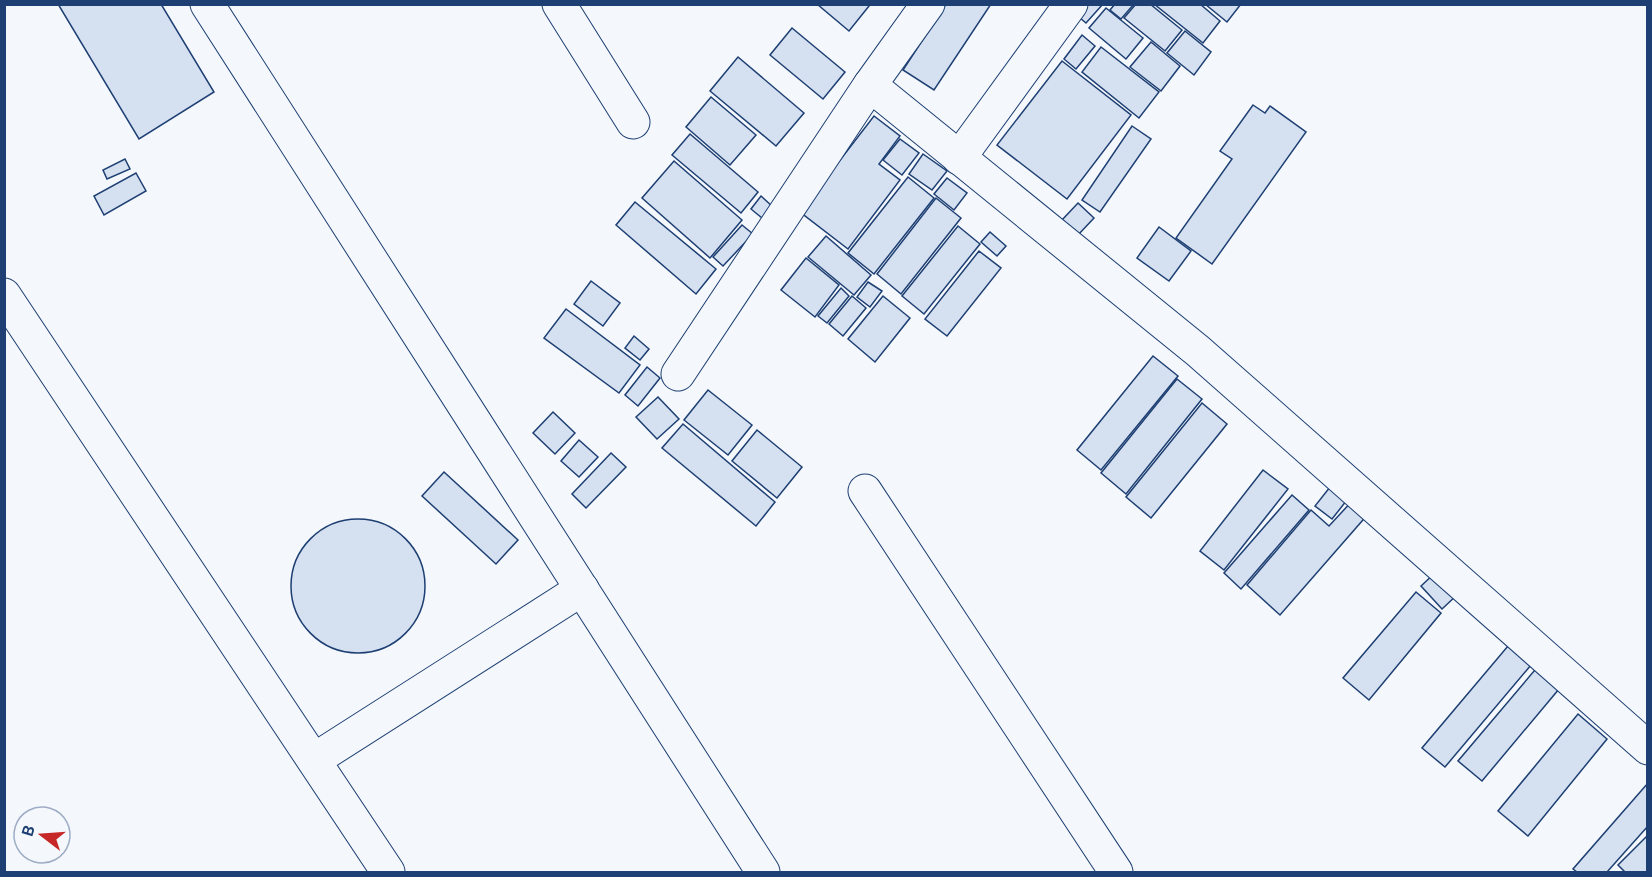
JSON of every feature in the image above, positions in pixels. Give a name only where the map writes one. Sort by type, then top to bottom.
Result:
[{"type":"street","points":[[207,4],[763,873]]},
{"type":"street","points":[[560,4],[633,122]]},
{"type":"street","points":[[678,374],[870,85],[928,4]]},
{"type":"street","points":[[959,158],[1071,4]]},
{"type":"street","points":[[870,85],[1198,351],[1647,748]]},
{"type":"street","points":[[4,295],[388,873]]},
{"type":"street","points":[[865,491],[1116,873]]},
{"type":"street","points":[[314,760],[582,589]]},
{"type":"building","points":[[58,4],[161,4],[214,92],[139,139]]},
{"type":"building","points":[[817,4],[867,4],[869,6],[849,31]]},
{"type":"building","points":[[946,4],[991,4],[934,90],[903,70]]},
{"type":"building","points":[[1079,4],[1103,4],[1086,23],[1073,12]]},
{"type":"building","points":[[1115,4],[1134,4],[1121,19],[1110,10]]},
{"type":"building","points":[[1136,4],[1150,4],[1182,30],[1165,51],[1124,18]]},
{"type":"building","points":[[1154,4],[1200,4],[1220,21],[1203,43]]},
{"type":"building","points":[[1205,4],[1241,4],[1227,22]]},
{"type":"building","points":[[1106,8],[1143,38],[1126,59],[1089,28]]},
{"type":"building","points":[[792,28],[845,72],[823,99],[770,55]]},
{"type":"building","points":[[1185,31],[1211,52],[1194,75],[1167,53]]},
{"type":"building","points":[[1082,35],[1095,46],[1076,69],[1064,59]]},
{"type":"building","points":[[1151,42],[1180,66],[1161,91],[1130,67]]},
{"type":"building","points":[[1101,47],[1159,92],[1139,118],[1082,72]]},
{"type":"building","points":[[738,57],[804,113],[776,146],[710,91]]},
{"type":"building","points":[[1062,61],[1131,115],[1067,199],[997,145]]},
{"type":"building","points":[[711,97],[756,135],[730,165],[686,127]]},
{"type":"building","points":[[1253,105],[1265,113],[1270,106],[1306,132],[1212,264],[1176,238],[1232,159],[1220,151]]},
{"type":"building","points":[[874,116],[900,136],[879,164],[900,180],[848,249],[800,212]]},
{"type":"building","points":[[1132,126],[1151,139],[1100,212],[1082,200]]},
{"type":"building","points":[[690,134],[758,192],[741,213],[672,155]]},
{"type":"building","points":[[900,139],[919,153],[902,175],[883,160]]},
{"type":"building","points":[[923,154],[947,171],[932,190],[909,174]]},
{"type":"building","points":[[125,159],[130,169],[107,179],[103,170]]},
{"type":"building","points":[[674,161],[742,220],[710,258],[642,198]]},
{"type":"building","points":[[136,173],[146,191],[104,215],[94,196]]},
{"type":"building","points":[[908,177],[934,198],[874,274],[848,253]]},
{"type":"building","points":[[947,178],[967,193],[954,210],[934,194]]},
{"type":"building","points":[[761,196],[772,206],[762,218],[751,209]]},
{"type":"building","points":[[936,198],[961,218],[901,294],[877,274]]},
{"type":"building","points":[[635,202],[716,269],[696,294],[616,225]]},
{"type":"building","points":[[1078,203],[1094,218],[1078,235],[1062,220]]},
{"type":"building","points":[[742,225],[753,234],[723,266],[713,257]]},
{"type":"building","points":[[958,226],[980,244],[924,314],[902,296]]},
{"type":"building","points":[[1159,227],[1191,251],[1169,281],[1137,258]]},
{"type":"building","points":[[990,232],[1006,246],[997,256],[981,242]]},
{"type":"building","points":[[826,236],[871,275],[854,295],[808,257]]},
{"type":"building","points":[[979,251],[1001,268],[947,336],[925,319]]},
{"type":"building","points":[[806,258],[839,285],[815,317],[781,290]]},
{"type":"building","points":[[591,281],[620,303],[603,326],[574,304]]},
{"type":"building","points":[[868,282],[882,291],[870,307],[857,297]]},
{"type":"building","points":[[841,288],[849,296],[827,323],[818,316]]},
{"type":"building","points":[[852,296],[866,308],[843,336],[829,324]]},
{"type":"building","points":[[883,296],[910,318],[875,362],[848,339]]},
{"type":"building","points":[[566,309],[640,365],[619,393],[544,338]]},
{"type":"building","points":[[634,336],[649,349],[640,360],[625,348]]},
{"type":"building","points":[[1153,356],[1178,376],[1101,470],[1077,450]]},
{"type":"building","points":[[647,367],[660,378],[638,406],[625,395]]},
{"type":"building","points":[[1177,379],[1202,399],[1126,494],[1101,473]]},
{"type":"building","points":[[708,390],[752,425],[728,455],[684,420]]},
{"type":"building","points":[[658,397],[679,419],[657,439],[636,417]]},
{"type":"building","points":[[1202,403],[1227,424],[1151,518],[1126,497]]},
{"type":"building","points":[[553,412],[575,433],[555,454],[533,433]]},
{"type":"building","points":[[683,424],[775,502],[756,526],[662,448]]},
{"type":"building","points":[[757,430],[802,467],[777,498],[732,461]]},
{"type":"building","points":[[579,440],[598,457],[579,477],[561,461]]},
{"type":"building","points":[[611,453],[626,467],[586,508],[572,494]]},
{"type":"building","points":[[1263,470],[1288,489],[1224,570],[1200,551]]},
{"type":"building","points":[[444,472],[518,540],[496,564],[422,496]]},
{"type":"building","points":[[1330,487],[1347,500],[1332,519],[1315,506]]},
{"type":"building","points":[[1292,495],[1309,510],[1241,589],[1224,573]]},
{"type":"building","points":[[1354,499],[1369,513],[1280,615],[1247,585],[1311,510],[1329,526]]},
{"type":"building","points":[[358,519],[384,524],[405,539],[420,560],[425,586],[420,612],[405,633],[384,648],[358,653],[332,648],[311,633],[296,612],[291,586],[296,560],[311,539],[332,524]]},
{"type":"building","points":[[1437,571],[1458,594],[1442,609],[1421,586]]},
{"type":"building","points":[[1416,592],[1441,613],[1369,700],[1343,678]]},
{"type":"building","points":[[1508,646],[1531,665],[1445,767],[1422,748]]},
{"type":"building","points":[[1540,664],[1564,683],[1482,781],[1458,761]]},
{"type":"building","points":[[1578,714],[1607,739],[1528,836],[1498,811]]},
{"type":"building","points":[[1648,783],[1648,826],[1607,872],[1577,872],[1573,869]]},
{"type":"building","points":[[1648,835],[1648,872],[1625,872],[1618,865]]}]
